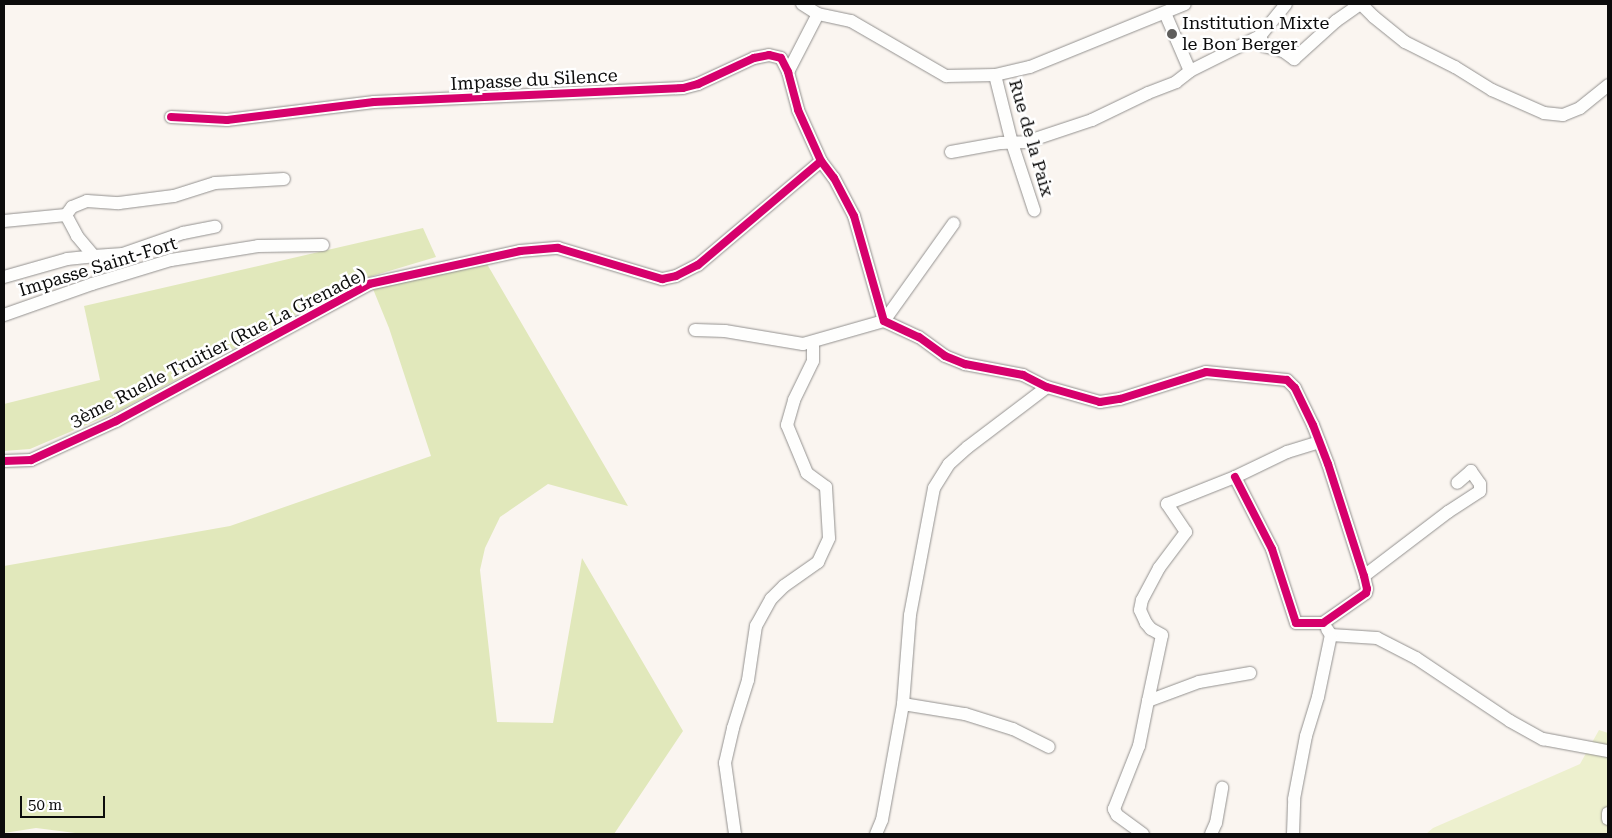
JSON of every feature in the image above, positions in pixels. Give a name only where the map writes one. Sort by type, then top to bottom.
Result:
[{"type":"street","points":[[802,4],[818,14],[851,21],[946,76],[995,76],[1030,67],[1165,13],[1180,5]]},
{"type":"street","points":[[951,152],[1026,142],[1092,120],[1148,93],[1176,82],[1190,71],[1260,36],[1286,4]]},
{"type":"street","points":[[1260,36],[1264,46],[1283,52],[1294,59],[1336,21],[1361,4],[1405,42],[1455,67],[1492,90],[1544,113],[1563,115],[1580,108],[1608,85]]},
{"type":"street","points":[[1165,13],[1190,71]]},
{"type":"street","points":[[788,72],[818,14]]},
{"type":"street","name":"Impasse du Silence","points":[[171,118],[227,120],[374,102],[683,88],[698,84],[754,58],[769,55],[781,58],[788,72],[798,110],[821,161],[834,178],[854,216],[884,321]]},
{"type":"street","name":"Rue de la Paix","points":[[995,76],[1012,143],[1034,210]]},
{"type":"street","name":"3ème Ruelle Truitier (Rue La Grenade)","points":[[4,461],[31,460],[116,421],[369,284],[520,251],[558,248],[662,279],[676,276],[698,265],[821,161]]},
{"type":"street","points":[[4,222],[66,215],[72,206],[87,201],[119,203],[174,196],[214,184],[284,179]]},
{"type":"street","points":[[66,215],[77,236],[94,256]]},
{"type":"street","points":[[695,330],[725,331],[803,344],[884,321],[954,223]]},
{"type":"street","points":[[4,277],[67,259],[123,254],[183,233],[215,227]]},
{"type":"street","name":"Impasse Saint-Fort","points":[[4,315],[92,284],[172,260],[258,246],[323,245]]},
{"type":"street","points":[[884,321],[919,337],[945,356],[965,364],[1023,375],[1047,387],[1100,402],[1109,402],[1206,372],[1287,380],[1295,388],[1320,442],[1364,576],[1366,592],[1323,623],[1296,623],[1272,549],[1235,478]]},
{"type":"street","points":[[735,834],[725,764],[733,728],[748,680],[756,626],[770,599],[784,586],[818,562],[829,538],[826,487],[807,473],[787,425],[794,400],[813,362],[813,342]]},
{"type":"street","points":[[876,834],[882,820],[903,704],[910,615],[934,488],[949,464],[961,452],[1047,387]]},
{"type":"street","points":[[1143,834],[1117,815],[1114,809],[1139,746],[1162,635],[1151,629],[1146,623],[1140,610],[1142,600],[1159,568],[1186,532],[1167,504],[1235,478],[1287,452],[1320,442]]},
{"type":"street","points":[[1364,576],[1448,512],[1480,491],[1480,484],[1471,471],[1457,484]]},
{"type":"street","points":[[1293,834],[1294,799],[1306,736],[1318,697],[1331,635],[1323,623]]},
{"type":"street","points":[[1331,635],[1377,638],[1416,658],[1510,721],[1543,739],[1608,751]]},
{"type":"street","points":[[1148,701],[1199,682],[1250,673]]},
{"type":"street","points":[[903,704],[965,714],[1013,729],[1049,747]]},
{"type":"street","points":[[1211,834],[1222,788]]},
{"type":"street","points":[[1608,813],[1608,819]]},
{"type":"green space","points":[[423,228],[436,257],[359,280],[119,411],[30,449],[4,451],[4,404],[100,380],[84,306]]},
{"type":"green space","points":[[487,264],[628,506],[548,484],[500,517],[485,548],[480,570],[497,722],[553,723],[582,558],[683,731],[614,834],[83,834],[36,828],[4,833],[4,566],[230,526],[431,456],[389,328],[373,289]]},
{"type":"green space","points":[[1599,730],[1608,733],[1608,834],[1426,834],[1433,828],[1580,764]]},
{"type":"cycle path","points":[[171,117],[227,120],[374,102],[683,88],[698,84],[754,58],[769,55],[781,58],[788,72],[798,110],[821,161],[834,178],[854,216],[884,321],[919,337],[945,356],[965,364],[1023,375],[1047,387],[1100,402],[1120,399],[1206,372],[1287,380],[1295,388],[1313,425],[1328,464],[1364,576],[1366,593],[1323,623],[1296,623],[1272,549],[1235,477]]},
{"type":"cycle path","points":[[4,461],[31,460],[116,421],[369,284],[520,251],[558,248],[662,279],[676,276],[698,265],[821,161]]},
{"type":"place","name":"Institution Mixte le Bon Berger","points":[[1172,34]]}]
